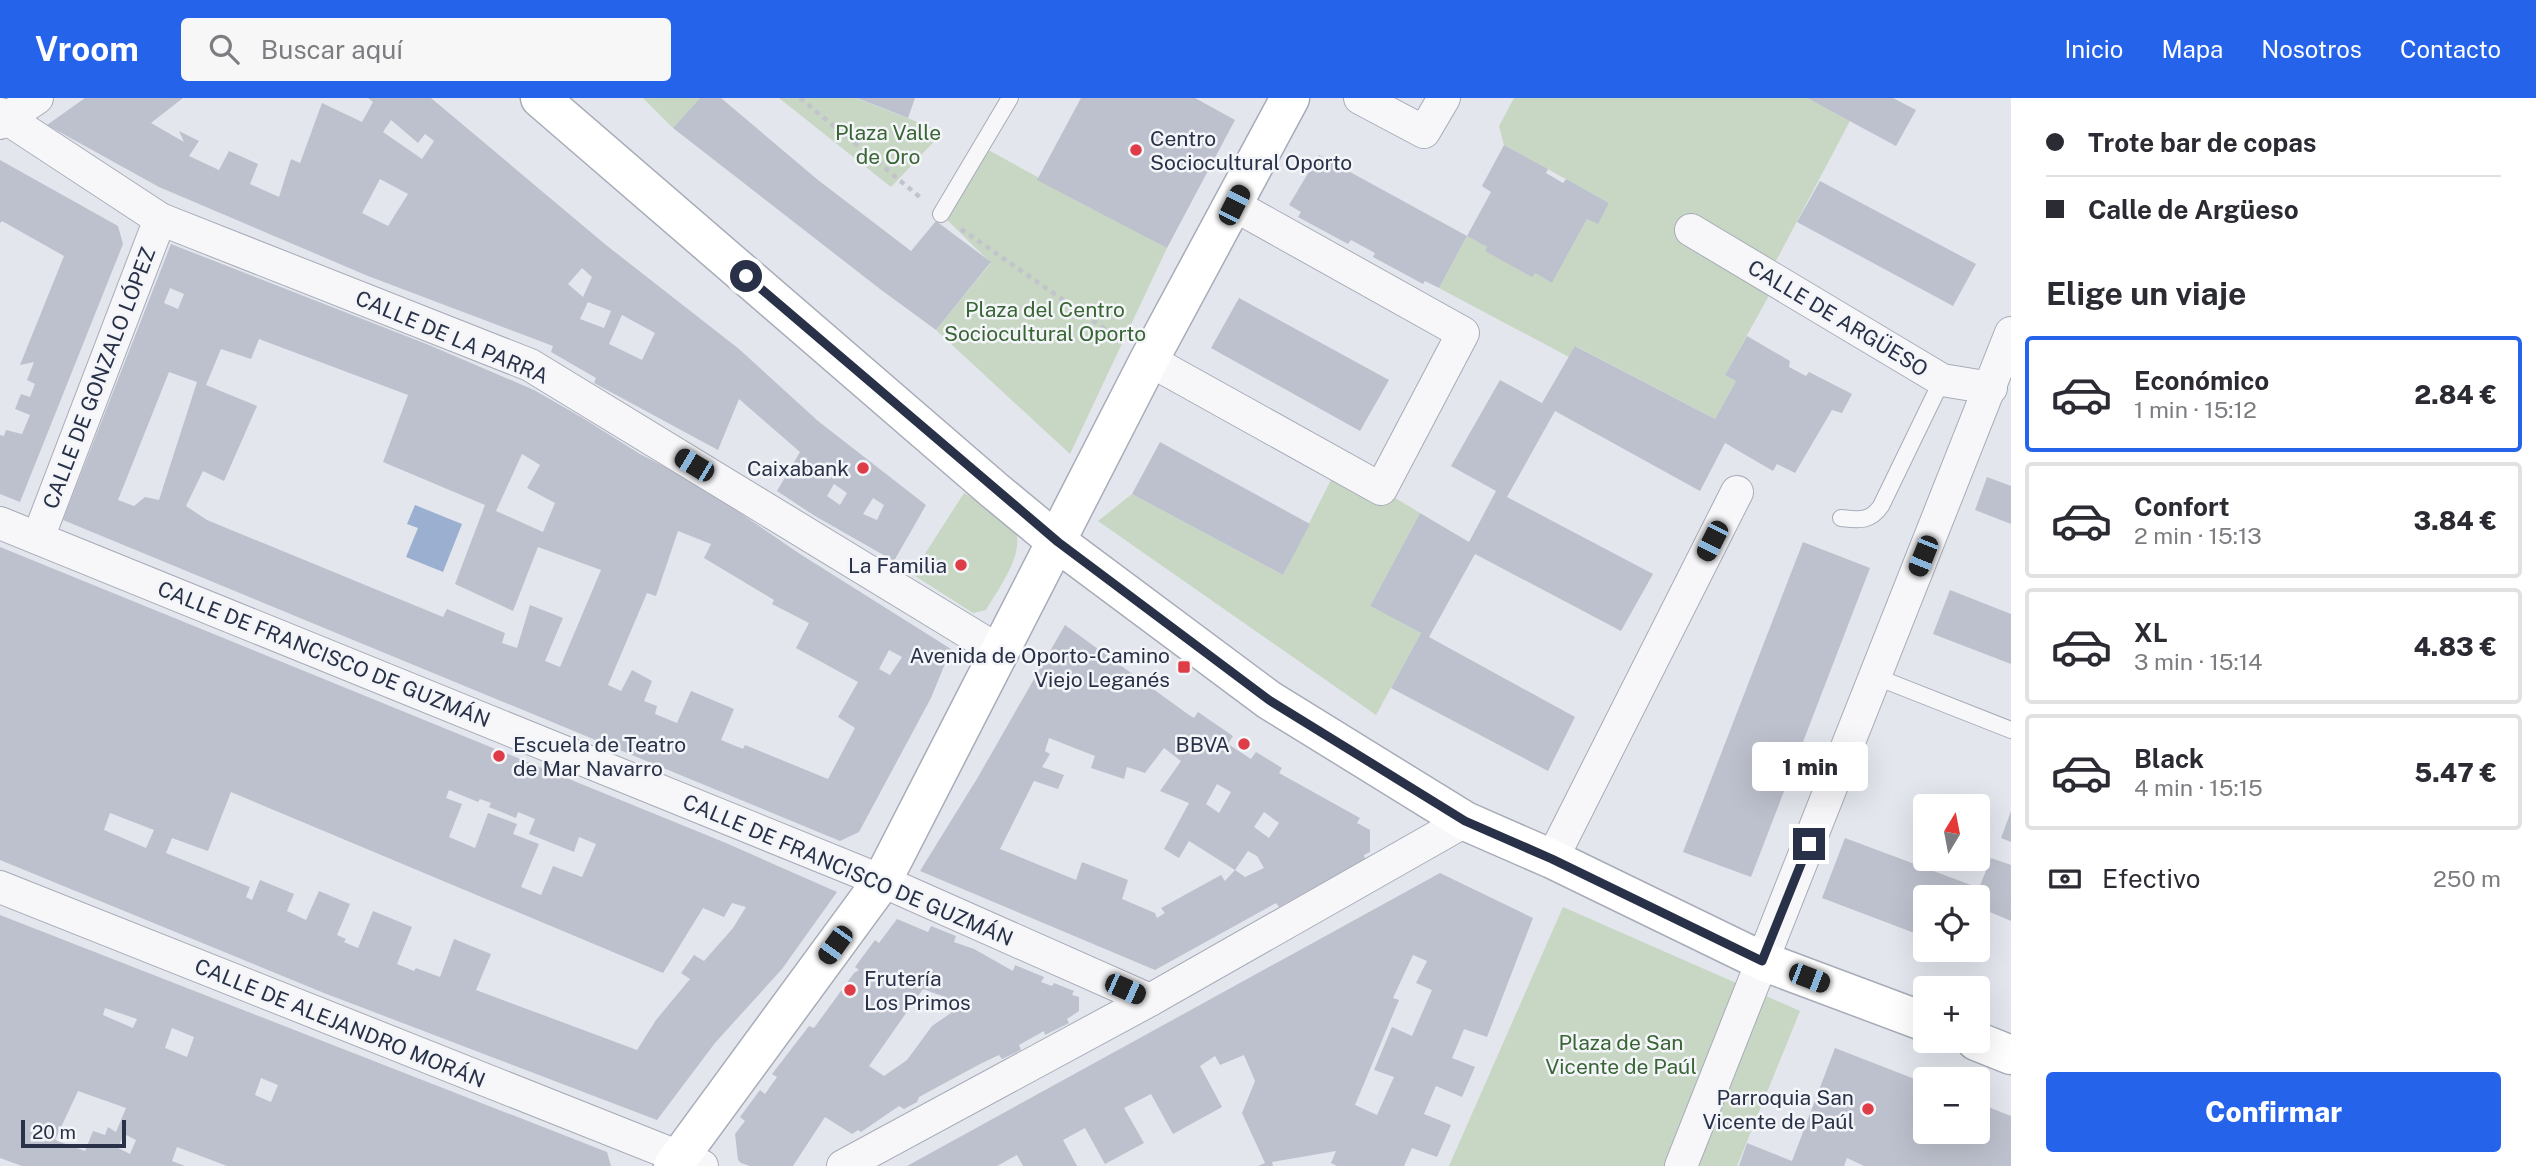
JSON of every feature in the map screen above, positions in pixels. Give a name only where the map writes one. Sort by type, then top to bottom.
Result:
[{"type":"main road","points":[[540,98],[984,481],[1058,542],[1269,700],[1465,821],[1552,859],[1762,961],[1913,1018]]},
{"type":"main road","points":[[684,1163],[882,881],[999,651],[1058,542],[1149,359],[1234,205],[1283,104]]},
{"type":"main road","points":[[1990,1047],[2011,1055]]},
{"type":"street","points":[[2,119],[37,98]]},
{"type":"street","points":[[1360,98],[1424,132],[1444,98]]},
{"type":"street","name":"CALLE DE LA PARRA","points":[[2,119],[160,219],[530,365],[999,651]]},
{"type":"street","points":[[1149,359],[1381,489],[1463,333],[1234,205]]},
{"type":"street","name":"CALLE DE GONZALO LÓPEZ","points":[[38,538],[160,219]]},
{"type":"street","name":"CALLE DE ARGÜESO","points":[[1691,230],[1942,380],[2001,391]]},
{"type":"street","points":[[1681,1166],[1874,676],[2001,391],[2011,333]]},
{"type":"street","points":[[1552,859],[1737,492]]},
{"type":"street","name":"CALLE DE FRANCISCO DE GUZMÁN","points":[[0,523],[882,881],[1150,1000]]},
{"type":"street","points":[[843,1166],[1150,1000],[1465,821]]},
{"type":"street","name":"CALLE DE ALEJANDRO MORÁN","points":[[0,887],[684,1163]]},
{"type":"lane","points":[[941,214],[1010,98]]},
{"type":"lane","points":[[1841,518],[1863,520],[1874,515],[1881,506],[1942,380]]},
{"type":"lane","points":[[1874,676],[2011,730]]},
{"type":"path","points":[[800,98],[941,214],[1149,359]]},
{"type":"green space","points":[[643,98],[700,98],[673,128]]},
{"type":"green space","name":"Plaza Valle de Oro","points":[[779,98],[856,98],[943,132],[891,187]]},
{"type":"green space","points":[[1514,98],[1807,98],[1850,121],[1768,276],[1777,281],[1725,375],[1736,381],[1715,419],[1576,346],[1569,357],[1439,288],[1467,236],[1487,247],[1486,251],[1552,283],[1587,219],[1609,203],[1504,145],[1499,126]]},
{"type":"green space","name":"Plaza del Centro Sociocultural Oporto","points":[[981,146],[1167,248],[1070,454],[936,330],[991,263],[941,214]]},
{"type":"green space","points":[[1339,464],[1420,513],[1370,606],[1421,633],[1376,715],[1098,521],[1132,494],[1283,575]]},
{"type":"green space","points":[[964,493],[1011,524],[1016,533],[1017,544],[1010,568],[986,610],[973,613],[912,574]]},
{"type":"green space","name":"Plaza de San Vicente de Paúl","points":[[1563,907],[1800,1011],[1737,1166],[1449,1166]]},
{"type":"water","points":[[415,505],[462,524],[443,572],[406,557],[418,528],[407,524]]},
{"type":"building","points":[[85,98],[183,98],[151,123],[184,142],[179,131],[199,141],[189,156],[219,170],[229,151],[258,164],[250,184],[279,197],[291,159],[300,163],[322,103],[362,122],[373,102],[368,98],[431,98],[606,245],[739,349],[818,421],[926,505],[894,561],[777,491],[800,452],[739,399],[718,450],[594,383],[596,378],[551,352],[553,346],[368,276],[159,187],[47,125]],"holes":[[[391,120],[418,143],[425,134],[434,141],[422,159],[383,132]],[[380,179],[408,194],[388,226],[362,213]],[[582,268],[592,277],[583,297],[568,284]],[[588,302],[611,311],[604,328],[580,319]],[[622,315],[655,333],[642,360],[609,344]],[[834,484],[847,493],[840,505],[827,496]],[[873,498],[884,505],[877,520],[863,514]]]},
{"type":"building","points":[[700,98],[721,98],[818,180],[911,251],[936,221],[991,262],[936,330],[673,128]]},
{"type":"building","points":[[857,98],[915,98],[908,118]]},
{"type":"building","name":"Centro Sociocultural Oporto","points":[[1081,98],[1195,98],[1235,120],[1167,248],[1037,180]]},
{"type":"building","points":[[1807,98],[1893,98],[1916,110],[1896,146]]},
{"type":"building","points":[[1504,145],[1548,169],[1546,173],[1563,183],[1566,179],[1609,203],[1598,224],[1587,219],[1552,283],[1535,273],[1532,277],[1485,251],[1487,247],[1467,236],[1491,192],[1482,186]]},
{"type":"building","points":[[1319,155],[1467,236],[1439,288],[1425,281],[1423,284],[1373,257],[1375,253],[1351,240],[1348,244],[1298,217],[1301,212],[1289,205]]},
{"type":"building","points":[[0,160],[118,226],[123,244],[20,502],[0,494],[0,435],[4,436],[6,430],[22,434],[30,415],[15,409],[21,394],[30,397],[35,384],[27,380],[34,362],[20,365],[64,256],[2,221],[0,223]]},
{"type":"building","points":[[1820,181],[1976,264],[1953,306],[1797,222]]},
{"type":"building","points":[[171,244],[429,345],[534,390],[640,454],[698,484],[800,554],[951,649],[931,698],[859,832],[840,841],[63,520]],"holes":[[[170,288],[184,294],[178,309],[164,303]],[[259,339],[408,395],[383,462],[485,505],[455,584],[513,611],[538,547],[601,570],[560,667],[545,661],[563,618],[530,605],[517,648],[502,643],[505,633],[447,609],[443,617],[207,520],[186,506],[203,471],[224,481],[257,406],[206,385],[221,349],[251,359]],[[169,372],[197,382],[159,500],[145,497],[134,506],[118,500]],[[522,454],[540,465],[527,488],[555,503],[543,532],[496,511]],[[678,531],[711,544],[704,558],[774,600],[772,604],[809,623],[796,648],[858,682],[838,717],[855,728],[828,779],[745,745],[743,749],[721,740],[734,709],[691,691],[677,723],[655,714],[657,706],[644,701],[652,681],[632,670],[621,691],[608,685],[647,593],[656,596]],[[889,650],[902,657],[890,675],[879,669]]]},
{"type":"building","points":[[1239,298],[1389,380],[1360,431],[1211,348]]},
{"type":"building","points":[[1747,336],[1790,361],[1789,367],[1806,376],[1809,372],[1852,394],[1842,413],[1832,410],[1795,473],[1777,464],[1773,471],[1725,443],[1700,491],[1555,411],[1507,497],[1653,574],[1621,631],[1475,554],[1429,637],[1575,717],[1548,771],[1391,688],[1421,633],[1370,606],[1420,513],[1469,542],[1496,491],[1451,466],[1500,380],[1542,403],[1575,346],[1715,419],[1736,381],[1725,375]]},
{"type":"building","points":[[1160,442],[1310,524],[1283,575],[1132,494]]},
{"type":"building","points":[[1987,477],[2011,486],[2011,524],[1975,510]]},
{"type":"building","points":[[1803,542],[1870,568],[1751,877],[1683,852]]},
{"type":"building","points":[[0,547],[726,843],[837,892],[782,969],[715,1043],[657,1120],[324,993],[0,860]],"holes":[[[449,790],[478,802],[480,799],[491,803],[489,807],[516,818],[518,812],[535,819],[529,834],[574,852],[579,837],[596,844],[582,877],[553,866],[541,895],[521,887],[539,844],[513,834],[517,824],[488,813],[475,848],[449,837],[462,804],[446,798]],[[231,792],[663,973],[703,908],[724,917],[732,903],[746,907],[733,928],[704,961],[694,955],[681,973],[690,979],[656,1020],[637,1050],[476,990],[491,954],[454,939],[440,977],[416,968],[414,971],[397,964],[412,927],[373,911],[358,948],[344,942],[346,939],[337,935],[350,904],[319,891],[306,920],[287,911],[294,894],[260,880],[252,900],[246,897],[250,887],[166,853],[172,838],[208,851]],[[110,813],[154,830],[146,848],[104,830]]]},
{"type":"building","points":[[1950,590],[2011,614],[2011,664],[1933,634]]},
{"type":"building","points":[[1065,625],[1189,715],[1194,718],[1198,712],[1233,736],[1228,744],[1251,759],[1256,752],[1282,768],[1279,773],[1360,818],[1357,823],[1370,830],[1370,852],[1364,855],[1365,859],[1279,907],[1276,903],[1155,970],[920,871],[978,777]],"holes":[[[1049,738],[1095,756],[1091,768],[1124,779],[1127,767],[1145,773],[1164,748],[1181,761],[1160,791],[1189,803],[1164,849],[1179,858],[1189,841],[1235,870],[1225,881],[1221,875],[1161,908],[1165,913],[1157,918],[1155,913],[1122,899],[1128,880],[1082,862],[1076,880],[1000,849],[1034,781],[1058,789],[1064,775],[1042,767],[1050,754],[1045,751]],[[1217,784],[1231,792],[1219,813],[1206,804]],[[1264,812],[1279,823],[1269,838],[1254,827]],[[1248,851],[1257,856],[1264,868],[1245,877],[1235,870]]]},
{"type":"building","points":[[2011,811],[2011,842],[2001,838]]},
{"type":"building","points":[[1845,838],[1913,863],[1913,872],[1936,872],[1971,885],[1913,885],[1913,932],[1822,898]]},
{"type":"building","points":[[1991,858],[2011,865],[2011,921],[1990,912],[1990,885],[1980,885],[1985,872],[1990,872]]},
{"type":"building","points":[[1440,873],[1533,918],[1487,1037],[1464,1029],[1452,1058],[1475,1067],[1462,1097],[1436,1086],[1424,1114],[1451,1125],[1437,1157],[1412,1148],[1404,1166],[1337,1166],[1331,1163],[1336,1151],[1272,1162],[1273,1166],[1258,1166],[1265,1163],[1242,1113],[1255,1081],[1244,1055],[1220,1065],[1215,1056],[1200,1066],[1222,1107],[1173,1134],[1151,1094],[1124,1108],[1144,1143],[1105,1164],[1085,1128],[1063,1140],[1077,1166],[1023,1166],[1017,1155],[997,1166],[907,1166]],"holes":[[[1413,955],[1427,961],[1416,983],[1432,990],[1412,1036],[1392,1027],[1374,1070],[1394,1077],[1377,1115],[1355,1105],[1399,1000],[1393,998]]]},
{"type":"building","points":[[0,915],[607,1152],[611,1166],[227,1166],[177,1147],[172,1161],[185,1166],[22,1166],[0,1158]],"holes":[[[105,1008],[137,1019],[133,1028],[103,1015]],[[172,1028],[194,1037],[187,1057],[165,1048]],[[261,1078],[278,1085],[271,1102],[255,1095]],[[78,1091],[126,1108],[116,1132],[108,1127],[105,1135],[93,1131],[85,1151],[55,1140]],[[124,1134],[136,1140],[130,1154],[118,1148]]]},
{"type":"building","points":[[897,919],[928,932],[931,926],[956,936],[954,942],[974,949],[1013,971],[1015,965],[1044,977],[1041,982],[1052,986],[1054,983],[1074,991],[1072,995],[1079,997],[1079,1011],[1067,1019],[1069,1023],[1045,1035],[1044,1031],[1019,1045],[1021,1050],[1002,1059],[999,1055],[980,1064],[919,1097],[917,1102],[904,1109],[899,1106],[861,1132],[858,1130],[852,1134],[825,1117],[793,1166],[750,1166],[741,1163],[738,1160],[735,1134],[745,1121],[740,1117],[760,1090],[765,1094],[777,1077],[772,1074],[809,1026],[814,1028],[854,973],[859,970],[855,967],[875,940],[879,943]],"holes":[[[923,989],[964,1004],[932,1026],[907,1060],[884,1076],[869,1066]]]},
{"type":"building","name":"Parroquia San Vicente de Paúl","points":[[1835,1048],[1913,1078],[1913,1144],[1990,1144],[1990,1108],[2011,1116],[2011,1166],[1864,1166],[1847,1158],[1844,1166],[1739,1166],[1747,1143],[1792,1161]]},
{"type":"place","name":"Centro Sociocultural Oporto","points":[[1136,150]]},
{"type":"place","name":"Caixabank","points":[[863,468]]},
{"type":"place","name":"La Familia","points":[[961,565]]},
{"type":"place","name":"Avenida de Oporto-Camino Viejo Leganés","points":[[1184,667]]},
{"type":"place","name":"BBVA","points":[[1244,744]]},
{"type":"place","name":"Escuela de Teatro de Mar Navarro","points":[[499,756]]},
{"type":"place","name":"Frutería Los Primos","points":[[850,990]]},
{"type":"place","name":"Parroquia San Vicente de Paúl","points":[[1868,1109]]},
{"type":"route","points":[[746,276],[1058,542],[1269,700],[1465,821],[1552,859],[1762,961],[1809,844]]}]
